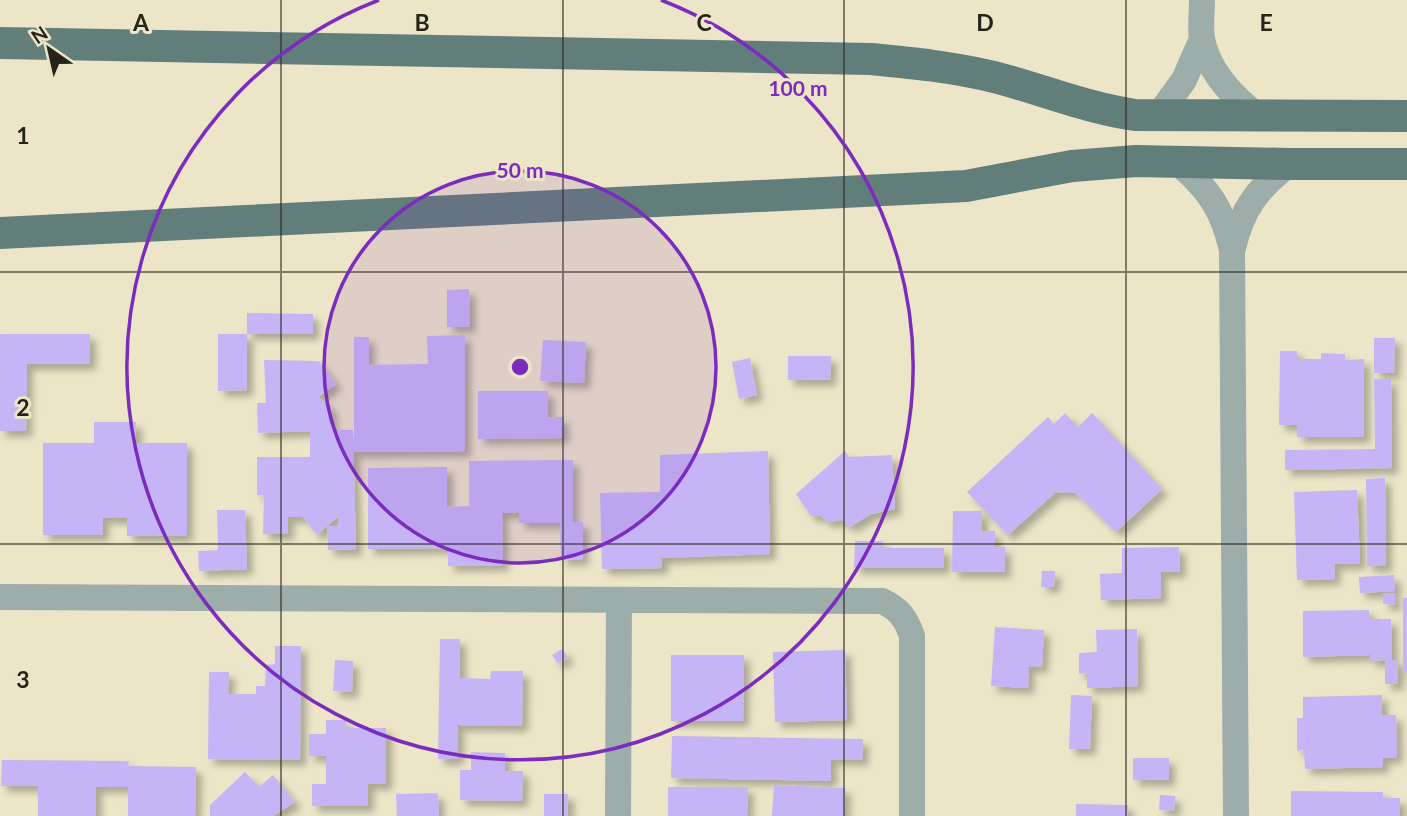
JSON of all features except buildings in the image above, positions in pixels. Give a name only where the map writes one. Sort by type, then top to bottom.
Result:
[{"type":"main road","points":[[0,43],[870,59],[965,71],[1091,107],[1157,117],[1407,117]]},
{"type":"main road","points":[[0,233],[966,186],[1095,163],[1136,161],[1407,164]]},
{"type":"street","points":[[1157,117],[1184,80],[1202,38],[1202,0]]},
{"type":"street","points":[[1202,38],[1218,75],[1237,98],[1259,117]]},
{"type":"street","points":[[1178,163],[1198,180],[1214,201],[1226,224],[1232,250],[1236,816]]},
{"type":"street","points":[[1232,250],[1238,224],[1251,201],[1268,180],[1289,164]]},
{"type":"street","points":[[0,597],[882,601],[897,608],[907,621],[912,636],[912,816]]},
{"type":"street","points":[[618,816],[619,600]]}]
